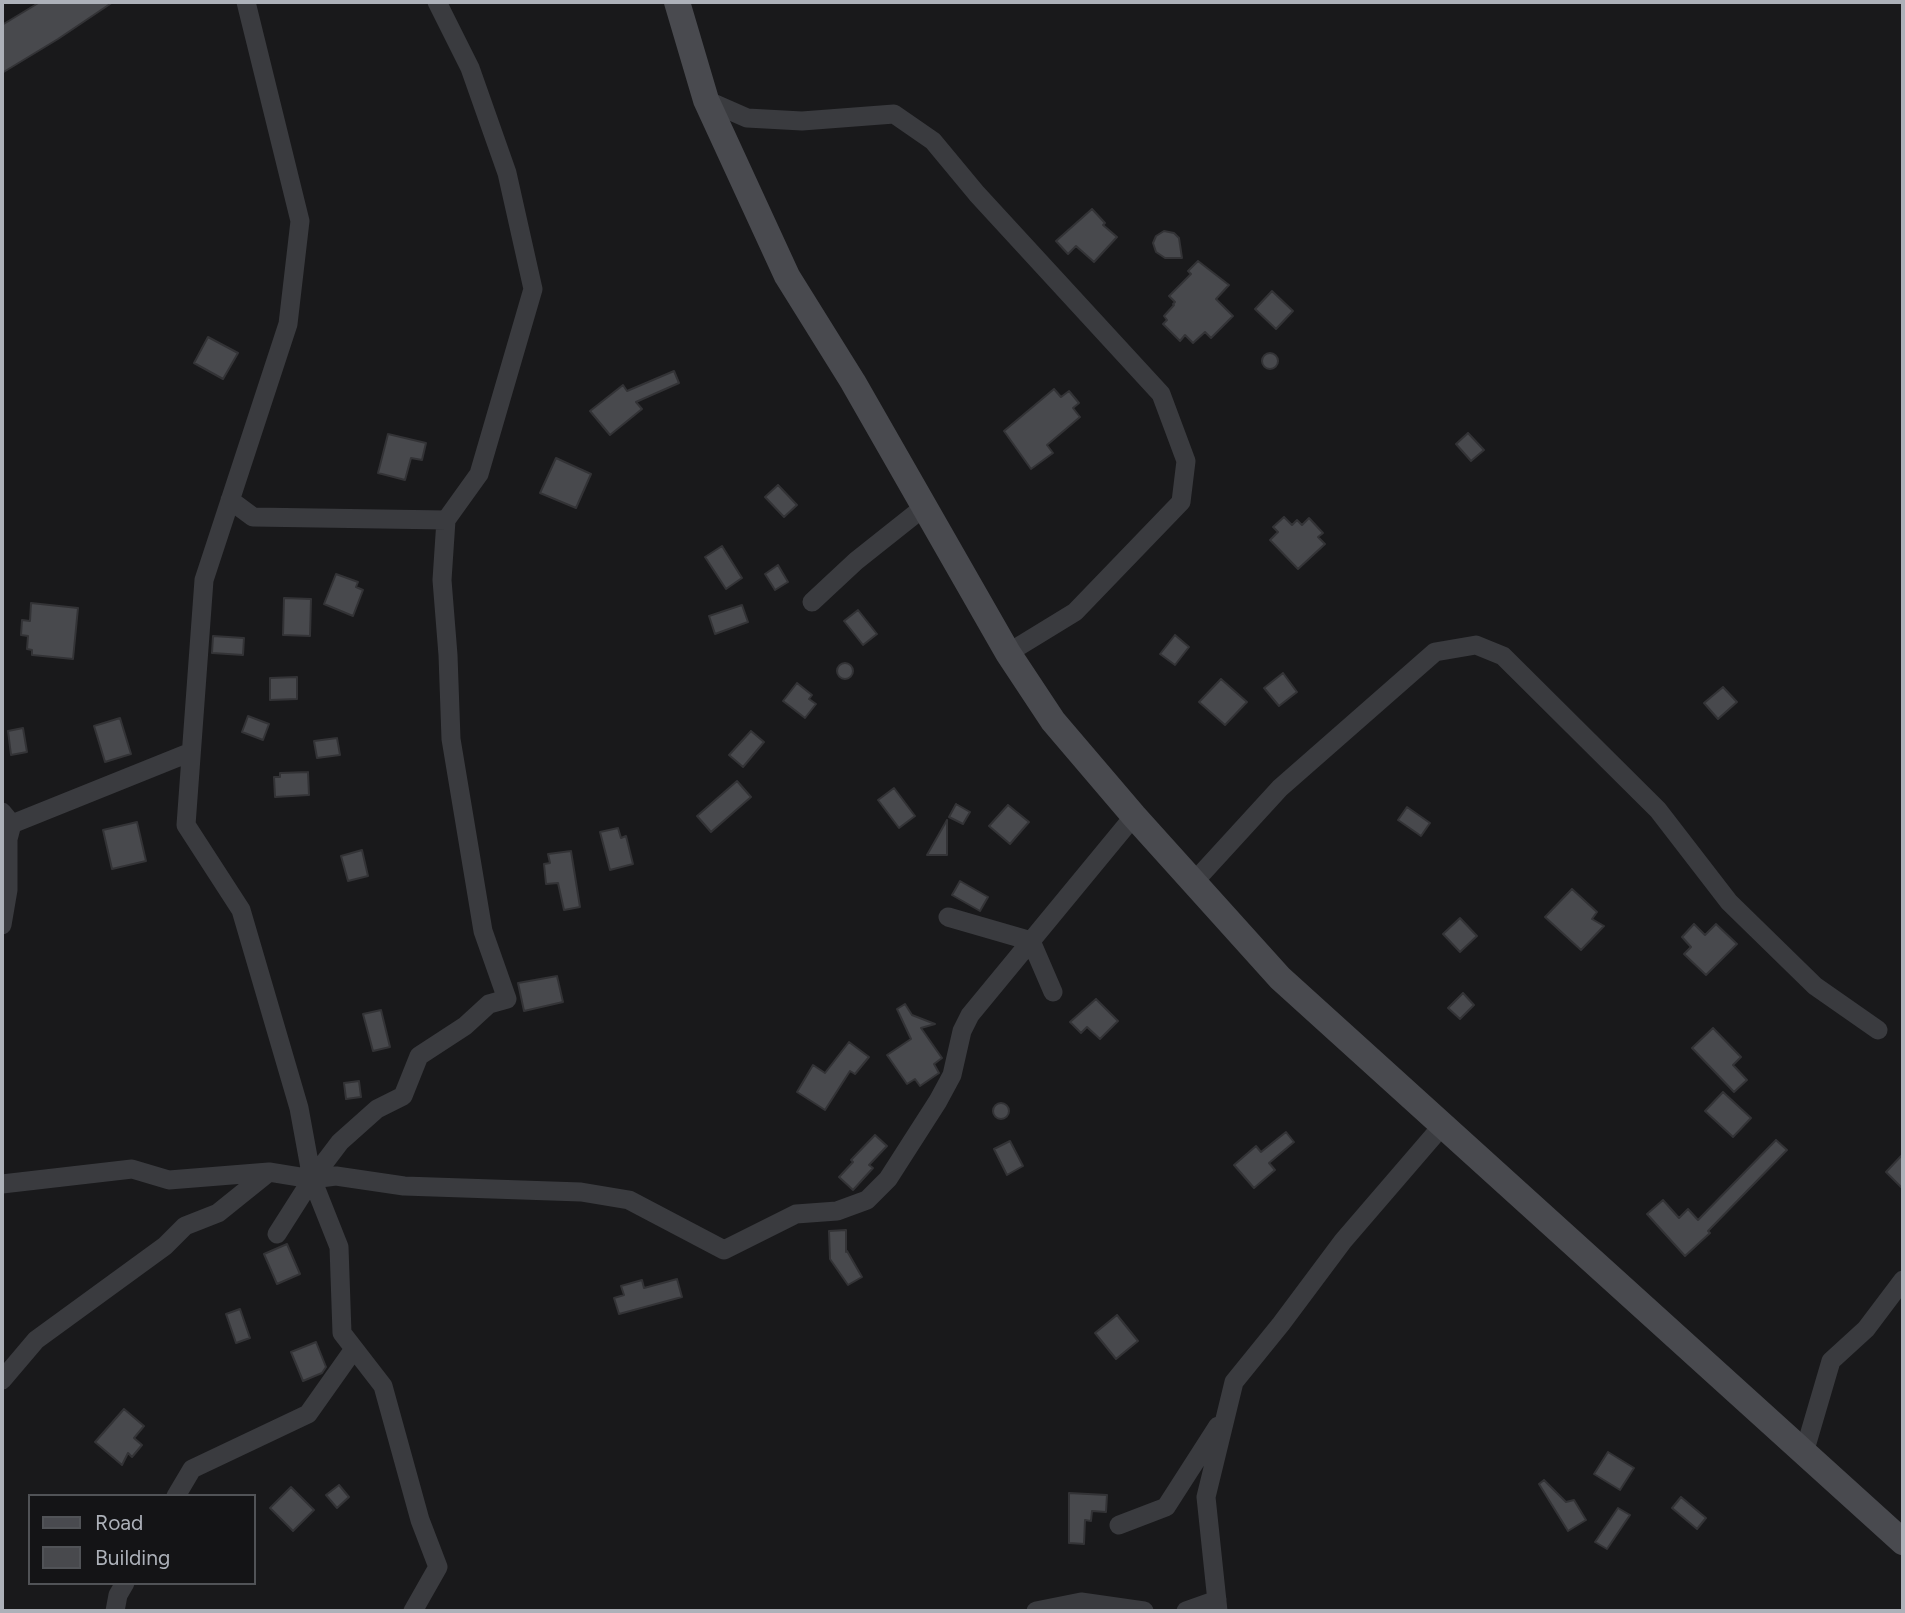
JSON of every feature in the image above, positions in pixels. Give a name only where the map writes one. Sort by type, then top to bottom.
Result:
[{"type":"street","points":[[246,2],[300,221],[288,324],[204,580],[186,825],[241,910],[299,1108],[312,1179],[339,1247],[342,1333],[383,1386],[420,1520],[438,1567],[414,1611]]},
{"type":"street","points":[[277,1234],[312,1179],[340,1142],[377,1109],[403,1096],[419,1056],[465,1026],[489,1004],[507,999],[483,931],[451,739],[449,655],[442,580],[446,520],[479,474],[533,289],[507,173],[470,68],[437,2]]},
{"type":"street","points":[[677,2],[706,100],[787,276],[853,382],[1008,653],[1052,721],[1133,816],[1280,978],[1903,1542]]},
{"type":"street","points":[[706,100],[747,118],[802,121],[894,114],[933,141],[1161,394],[1186,461],[1181,502],[1075,612],[1008,653]]},
{"type":"street","points":[[230,500],[253,517],[446,520]]},
{"type":"street","points":[[812,602],[856,561],[924,506]]},
{"type":"street","points":[[1193,883],[1280,788],[1435,652],[1476,645],[1503,656],[1657,810],[1729,902],[1815,986],[1878,1030]]},
{"type":"street","points":[[2,925],[8,890],[6,829],[191,752]]},
{"type":"street","points":[[2,1184],[132,1169],[169,1180],[269,1172],[312,1179],[336,1176],[404,1186],[581,1192],[629,1200],[723,1250],[796,1214],[837,1211],[867,1200],[888,1179],[952,1075],[962,1031],[970,1015],[1133,816]]},
{"type":"street","points":[[948,917],[1031,941]]},
{"type":"street","points":[[1031,941],[1052,992]]},
{"type":"street","points":[[1186,1611],[1218,1606],[1206,1497],[1234,1382],[1343,1241],[1443,1126]]},
{"type":"street","points":[[2,1380],[36,1340],[165,1246],[185,1226],[218,1213],[269,1172]]},
{"type":"street","points":[[1804,1452],[1831,1361],[1866,1329],[1903,1280]]},
{"type":"street","points":[[177,1494],[192,1469],[308,1413],[354,1349]]},
{"type":"street","points":[[1119,1525],[1166,1507],[1227,1411]]},
{"type":"street","points":[[115,1611],[118,1595],[124,1585]]},
{"type":"street","points":[[1035,1611],[1081,1602],[1144,1611]]},
{"type":"building","points":[[40,2],[113,2],[2,73],[2,25]]},
{"type":"building","points":[[1092,209],[1105,223],[1103,225],[1117,237],[1094,262],[1076,246],[1068,254],[1056,241]]},
{"type":"building","points":[[1164,231],[1174,233],[1179,238],[1182,258],[1165,258],[1156,252],[1153,243],[1156,236]]},
{"type":"building","points":[[1198,261],[1229,285],[1216,299],[1233,316],[1211,338],[1205,332],[1193,343],[1185,335],[1180,341],[1163,324],[1167,320],[1164,316],[1175,302],[1169,296],[1191,274],[1188,271]]},
{"type":"building","points":[[1272,291],[1293,311],[1276,329],[1255,309]]},
{"type":"building","points":[[208,337],[238,353],[223,379],[194,363]]},
{"type":"building","points":[[1270,353],[1276,355],[1276,367],[1270,369],[1264,367],[1262,361],[1264,355]]},
{"type":"building","points":[[674,371],[679,383],[636,402],[642,409],[610,435],[590,411],[623,385],[627,391]]},
{"type":"building","points":[[1054,389],[1061,397],[1069,391],[1079,403],[1073,408],[1080,417],[1047,445],[1053,453],[1031,469],[1004,431]]},
{"type":"building","points":[[1468,433],[1484,450],[1471,461],[1456,444]]},
{"type":"building","points":[[388,434],[426,443],[422,460],[411,458],[405,480],[378,473]]},
{"type":"building","points":[[556,458],[591,474],[576,508],[540,493]]},
{"type":"building","points":[[778,485],[797,505],[784,517],[765,497]]},
{"type":"building","points":[[1284,517],[1292,525],[1297,520],[1302,525],[1309,518],[1323,533],[1318,537],[1325,544],[1298,569],[1270,540],[1278,532],[1273,527]]},
{"type":"building","points":[[722,546],[742,578],[726,589],[705,557]]},
{"type":"building","points":[[778,565],[788,582],[775,590],[765,574]]},
{"type":"building","points":[[336,574],[358,582],[356,587],[363,590],[353,616],[324,604]]},
{"type":"building","points":[[284,598],[311,599],[310,636],[283,635]]},
{"type":"building","points":[[31,603],[78,608],[73,659],[32,655],[32,650],[27,649],[28,636],[21,635],[22,620],[30,621]]},
{"type":"building","points":[[742,605],[748,622],[715,634],[709,616]]},
{"type":"building","points":[[858,610],[877,634],[863,645],[844,621]]},
{"type":"building","points":[[1175,635],[1189,647],[1175,665],[1160,654]]},
{"type":"building","points":[[213,636],[244,638],[243,655],[212,653]]},
{"type":"building","points":[[845,663],[851,665],[851,677],[845,679],[839,677],[837,671],[839,665]]},
{"type":"building","points":[[1283,673],[1297,692],[1279,706],[1264,688]]},
{"type":"building","points":[[297,677],[297,699],[270,700],[270,678]]},
{"type":"building","points":[[1221,679],[1247,702],[1225,725],[1199,702]]},
{"type":"building","points":[[797,683],[812,695],[809,699],[816,704],[805,718],[783,701]]},
{"type":"building","points":[[1723,687],[1737,702],[1718,719],[1704,703]]},
{"type":"building","points":[[248,716],[269,724],[263,740],[242,732]]},
{"type":"building","points":[[120,718],[131,754],[105,762],[94,726]]},
{"type":"building","points":[[23,728],[27,752],[11,755],[8,731]]},
{"type":"building","points":[[751,731],[764,742],[743,767],[729,755]]},
{"type":"building","points":[[337,738],[340,755],[317,758],[314,741]]},
{"type":"building","points":[[308,772],[309,795],[275,797],[274,777],[280,777],[280,773]]},
{"type":"building","points":[[737,781],[751,797],[711,832],[697,816]]},
{"type":"building","points":[[894,788],[915,816],[899,828],[878,800]]},
{"type":"building","points":[[956,804],[970,812],[963,824],[949,817]]},
{"type":"building","points":[[1008,805],[1029,822],[1010,844],[989,826]]},
{"type":"building","points":[[1407,807],[1430,823],[1421,836],[1398,820]]},
{"type":"building","points":[[947,820],[947,855],[927,855]]},
{"type":"building","points":[[137,822],[146,861],[112,869],[103,830]]},
{"type":"building","points":[[618,828],[621,838],[626,836],[633,864],[610,870],[600,832]]},
{"type":"building","points":[[362,850],[368,876],[348,881],[341,856]]},
{"type":"building","points":[[571,851],[580,907],[564,910],[558,883],[546,884],[544,864],[550,863],[548,854]]},
{"type":"building","points":[[960,881],[988,897],[980,911],[952,895]]},
{"type":"building","points":[[1572,889],[1597,912],[1592,919],[1604,926],[1581,950],[1545,917]]},
{"type":"building","points":[[1460,918],[1477,936],[1460,952],[1443,934]]},
{"type":"building","points":[[1694,924],[1705,935],[1716,924],[1737,944],[1706,975],[1684,954],[1691,947],[1682,937]]},
{"type":"building","points":[[557,976],[563,1002],[524,1011],[518,983]]},
{"type":"building","points":[[1463,993],[1474,1005],[1460,1019],[1448,1008]]},
{"type":"building","points":[[1096,999],[1118,1021],[1100,1039],[1087,1027],[1081,1033],[1070,1022]]},
{"type":"building","points":[[905,1004],[912,1015],[935,1024],[921,1028],[942,1058],[934,1064],[939,1073],[920,1086],[915,1079],[907,1084],[887,1055],[911,1039],[897,1009]]},
{"type":"building","points":[[381,1010],[390,1047],[373,1051],[363,1014]]},
{"type":"building","points":[[1713,1028],[1741,1057],[1733,1065],[1747,1080],[1734,1092],[1692,1048]]},
{"type":"building","points":[[849,1042],[869,1057],[855,1074],[850,1071],[825,1110],[797,1092],[813,1065],[825,1073]]},
{"type":"building","points":[[359,1081],[361,1097],[346,1099],[344,1083]]},
{"type":"building","points":[[1723,1092],[1751,1118],[1733,1137],[1705,1111]]},
{"type":"building","points":[[1001,1103],[1009,1111],[1001,1119],[993,1111]]},
{"type":"building","points":[[1286,1132],[1294,1142],[1269,1163],[1275,1170],[1254,1188],[1234,1165],[1256,1146],[1261,1152]]},
{"type":"building","points":[[875,1135],[887,1146],[869,1165],[873,1168],[853,1190],[839,1177]]},
{"type":"building","points":[[1776,1140],[1787,1150],[1685,1256],[1647,1214],[1663,1200],[1679,1218],[1688,1209],[1698,1220]]},
{"type":"building","points":[[1010,1141],[1023,1166],[1007,1175],[994,1149]]},
{"type":"building","points":[[1903,1154],[1903,1189],[1886,1172]]},
{"type":"building","points":[[846,1230],[846,1252],[862,1277],[848,1285],[830,1259],[829,1231]]},
{"type":"building","points":[[287,1244],[300,1274],[277,1284],[264,1254]]},
{"type":"building","points":[[677,1279],[682,1297],[619,1314],[614,1298],[624,1295],[621,1286],[642,1280],[644,1288]]},
{"type":"building","points":[[240,1309],[250,1338],[236,1343],[226,1314]]},
{"type":"building","points":[[1117,1315],[1138,1341],[1116,1359],[1095,1333]]},
{"type":"building","points":[[316,1342],[326,1367],[322,1373],[303,1381],[291,1352]]},
{"type":"building","points":[[124,1409],[144,1426],[134,1438],[142,1445],[132,1457],[128,1453],[122,1465],[95,1442]]},
{"type":"building","points":[[1608,1452],[1634,1468],[1620,1490],[1594,1474]]},
{"type":"building","points":[[1544,1480],[1566,1502],[1574,1500],[1586,1520],[1568,1531],[1539,1484]]},
{"type":"building","points":[[339,1485],[349,1497],[337,1508],[326,1495]]},
{"type":"building","points":[[291,1487],[314,1510],[293,1531],[270,1508]]},
{"type":"building","points":[[1069,1493],[1107,1495],[1106,1512],[1092,1511],[1091,1521],[1085,1520],[1084,1544],[1069,1543]]},
{"type":"building","points":[[1681,1497],[1706,1518],[1697,1529],[1672,1508]]},
{"type":"building","points":[[1618,1508],[1630,1515],[1607,1549],[1595,1542]]}]
